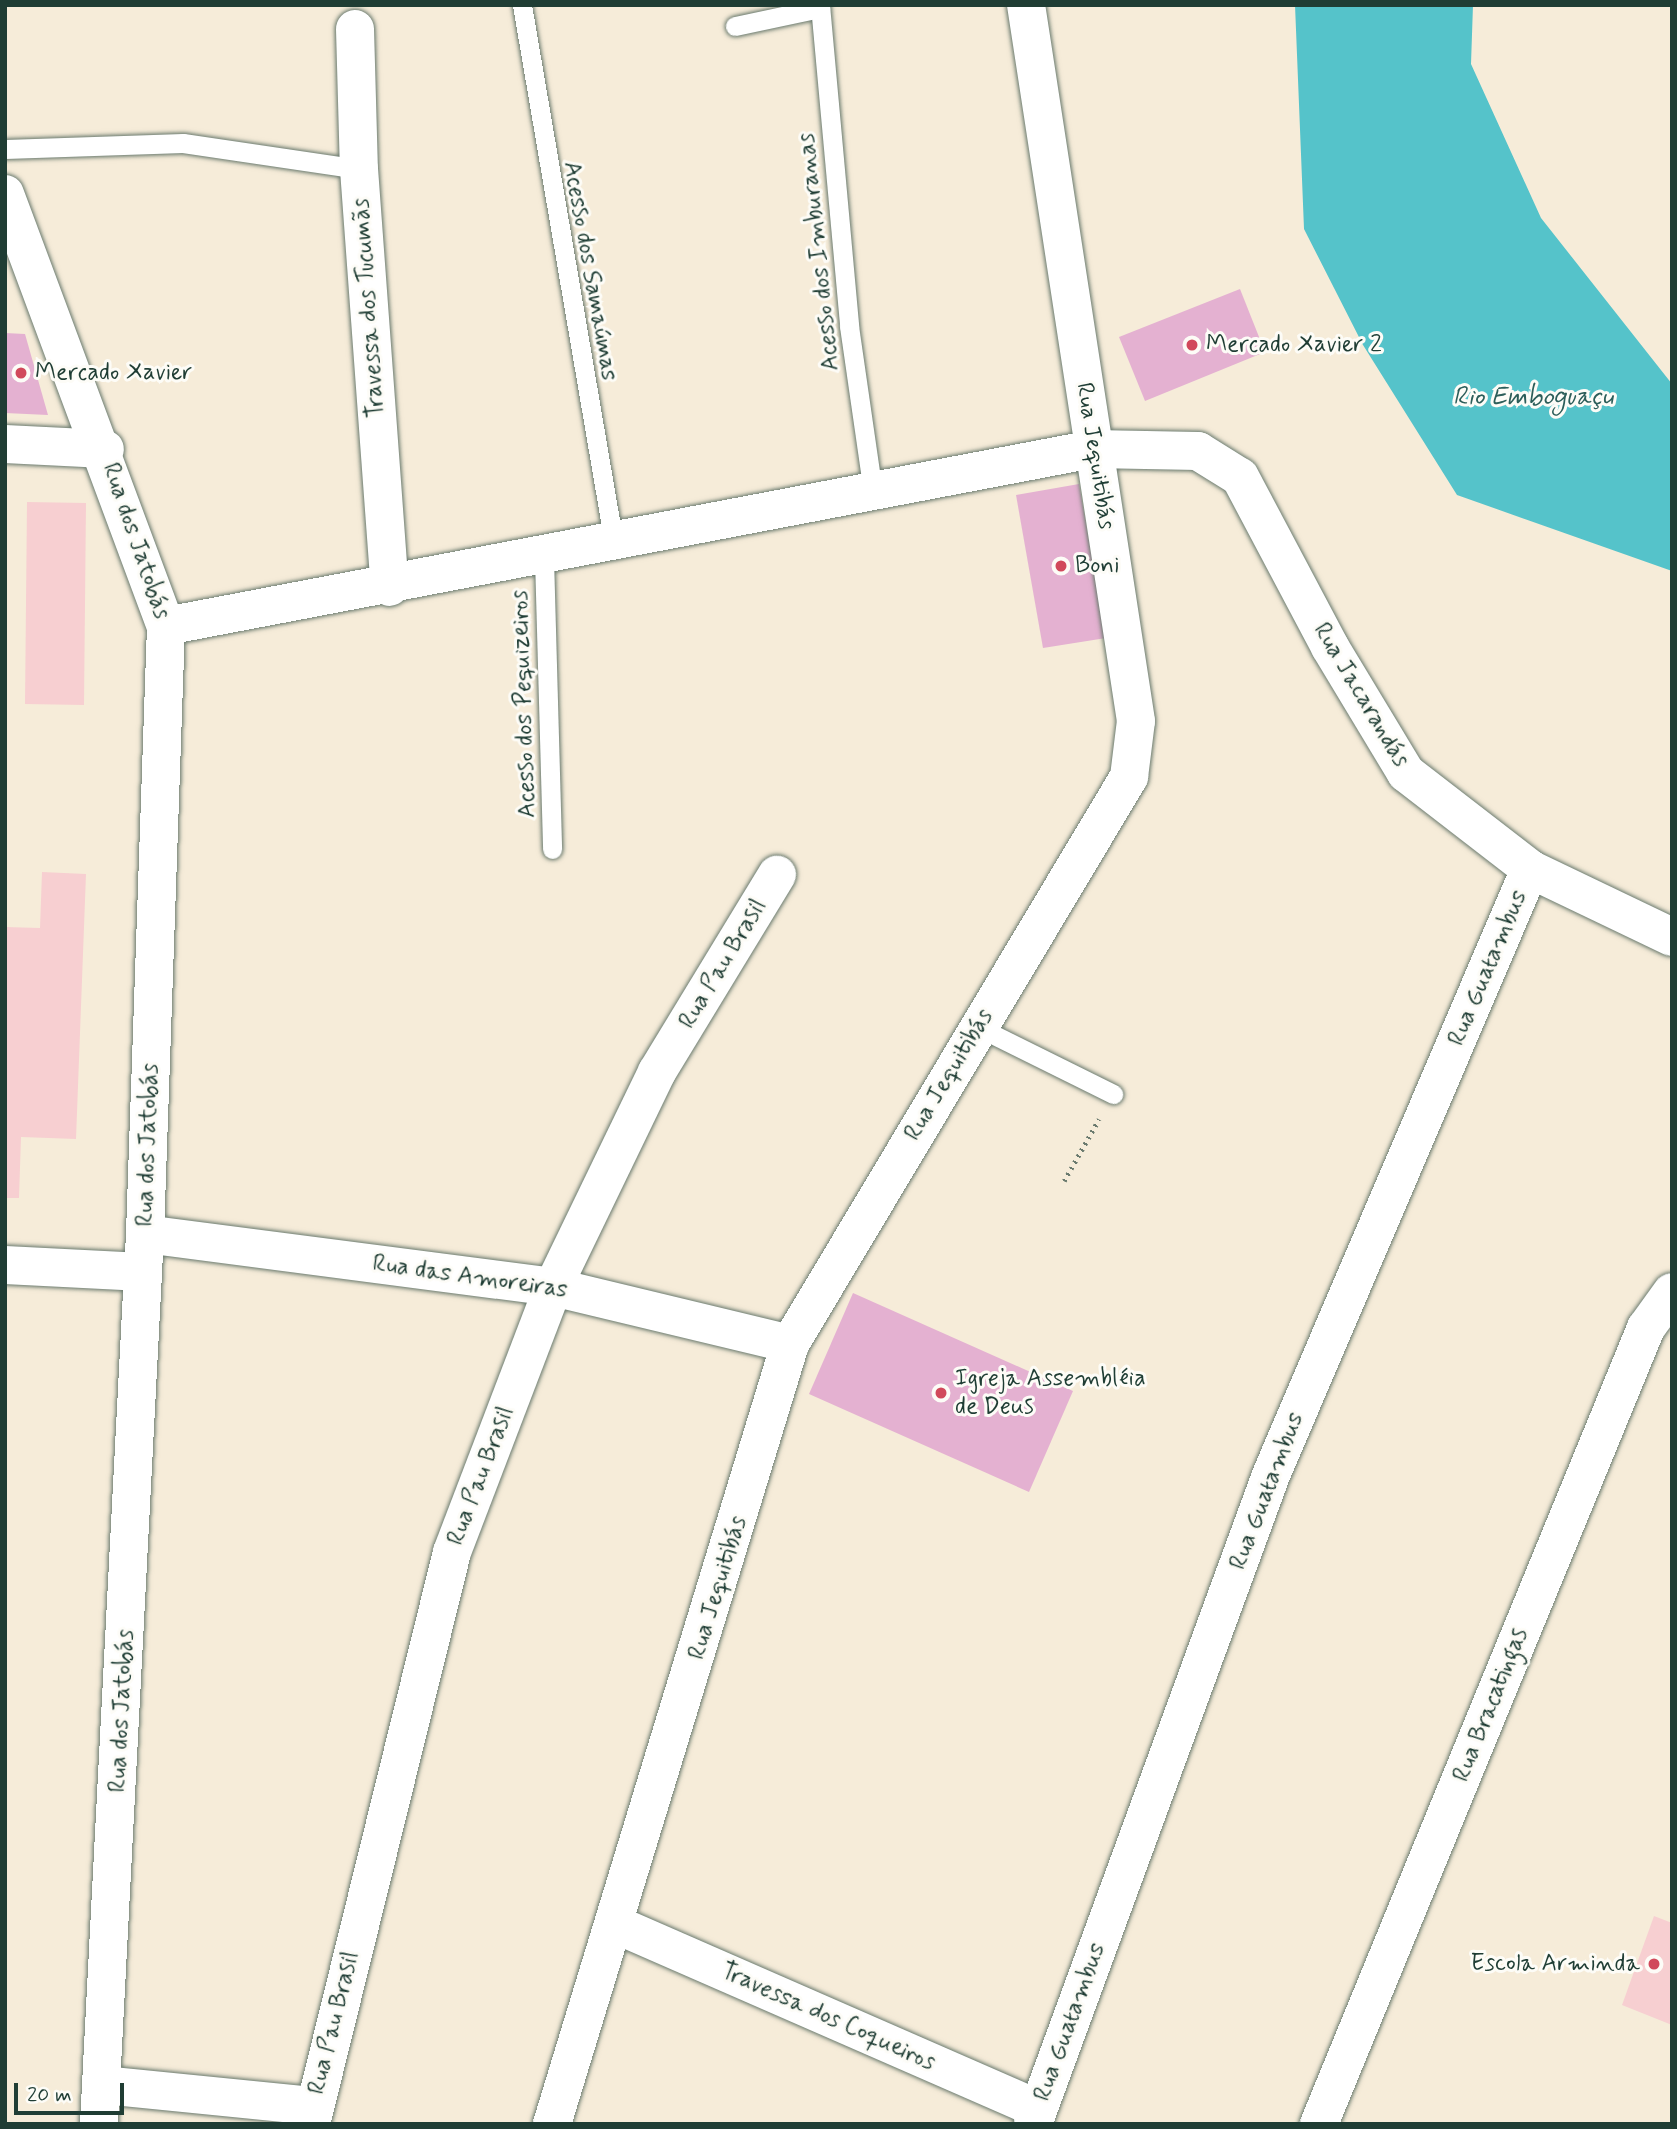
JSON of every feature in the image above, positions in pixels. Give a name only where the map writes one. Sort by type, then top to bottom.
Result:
[{"type":"street","name":"Rua Jequitibás","points":[[552,2124],[617,1925],[790,1344],[1129,777],[1136,721],[1026,5]]},
{"type":"street","name":"Travessa dos Tucumãs","points":[[355,29],[359,169],[390,587]]},
{"type":"street","name":"Rua dos Jatobás","points":[[7,205],[105,449],[166,626],[145,1234],[99,2124]]},
{"type":"street","points":[[5,444],[105,449]]},
{"type":"street","name":"Rua Jacarandás","points":[[166,626],[544,558],[1093,449],[1198,451],[1240,477],[1406,773],[1530,869],[1672,937]]},
{"type":"street","name":"Rua Guatambus","points":[[1036,2116],[1271,1475],[1530,869]]},
{"type":"street","name":"Rua Pau Brasil","points":[[312,2115],[452,1552],[553,1287],[657,1072],[777,876]]},
{"type":"street","name":"Rua das Amoreiras","points":[[145,1234],[553,1287],[790,1344]]},
{"type":"street","points":[[5,1265],[143,1272]]},
{"type":"street","name":"Rua Bracatingas","points":[[1319,2124],[1646,1328],[1672,1292]]},
{"type":"street","name":"Travessa dos Coqueiros","points":[[617,1925],[1036,2116]]},
{"type":"street","points":[[103,2085],[312,2115]]},
{"type":"lane","name":"Acesso dos Samaúmas","points":[[522,5],[614,544]]},
{"type":"lane","points":[[735,26],[820,6]]},
{"type":"lane","name":"Acesso dos Imburanas","points":[[820,6],[849,326],[873,493]]},
{"type":"lane","points":[[5,149],[183,143],[359,169]]},
{"type":"lane","name":"Acesso dos Pequizeiros","points":[[544,558],[552,849]]},
{"type":"lane","points":[[978,1027],[1113,1094]]},
{"type":"path","points":[[1064,1181],[1113,1094]]},
{"type":"shaded area","points":[[27,502],[86,503],[84,705],[25,704]]},
{"type":"shaded area","points":[[42,872],[86,874],[76,1139],[21,1137],[19,1198],[5,1198],[5,927],[40,928]]},
{"type":"shaded area","name":"Escola Arminda","points":[[1654,1916],[1672,1923],[1672,2025],[1622,2005]]},
{"type":"water","name":"Rio Emboguaçu","points":[[1295,5],[1473,5],[1471,64],[1541,218],[1672,384],[1672,571],[1457,495],[1363,345],[1304,229]]},
{"type":"building","name":"Mercado Xavier 2","points":[[1240,289],[1265,352],[1145,401],[1119,337]]},
{"type":"building","name":"Mercado Xavier","points":[[5,333],[25,334],[48,415],[5,413]]},
{"type":"building","name":"Boni","points":[[1079,484],[1106,638],[1043,648],[1016,495]]},
{"type":"building","name":"Igreja Assembléia de Deus","points":[[853,1293],[1073,1391],[1029,1492],[809,1394]]},
{"type":"place","name":"Mercado Xavier 2","points":[[1192,345]]},
{"type":"place","name":"Mercado Xavier","points":[[21,373]]},
{"type":"place","name":"Boni","points":[[1061,566]]},
{"type":"place","name":"Igreja Assembléia de Deus","points":[[941,1393]]},
{"type":"place","name":"Escola Arminda","points":[[1654,1964]]}]
